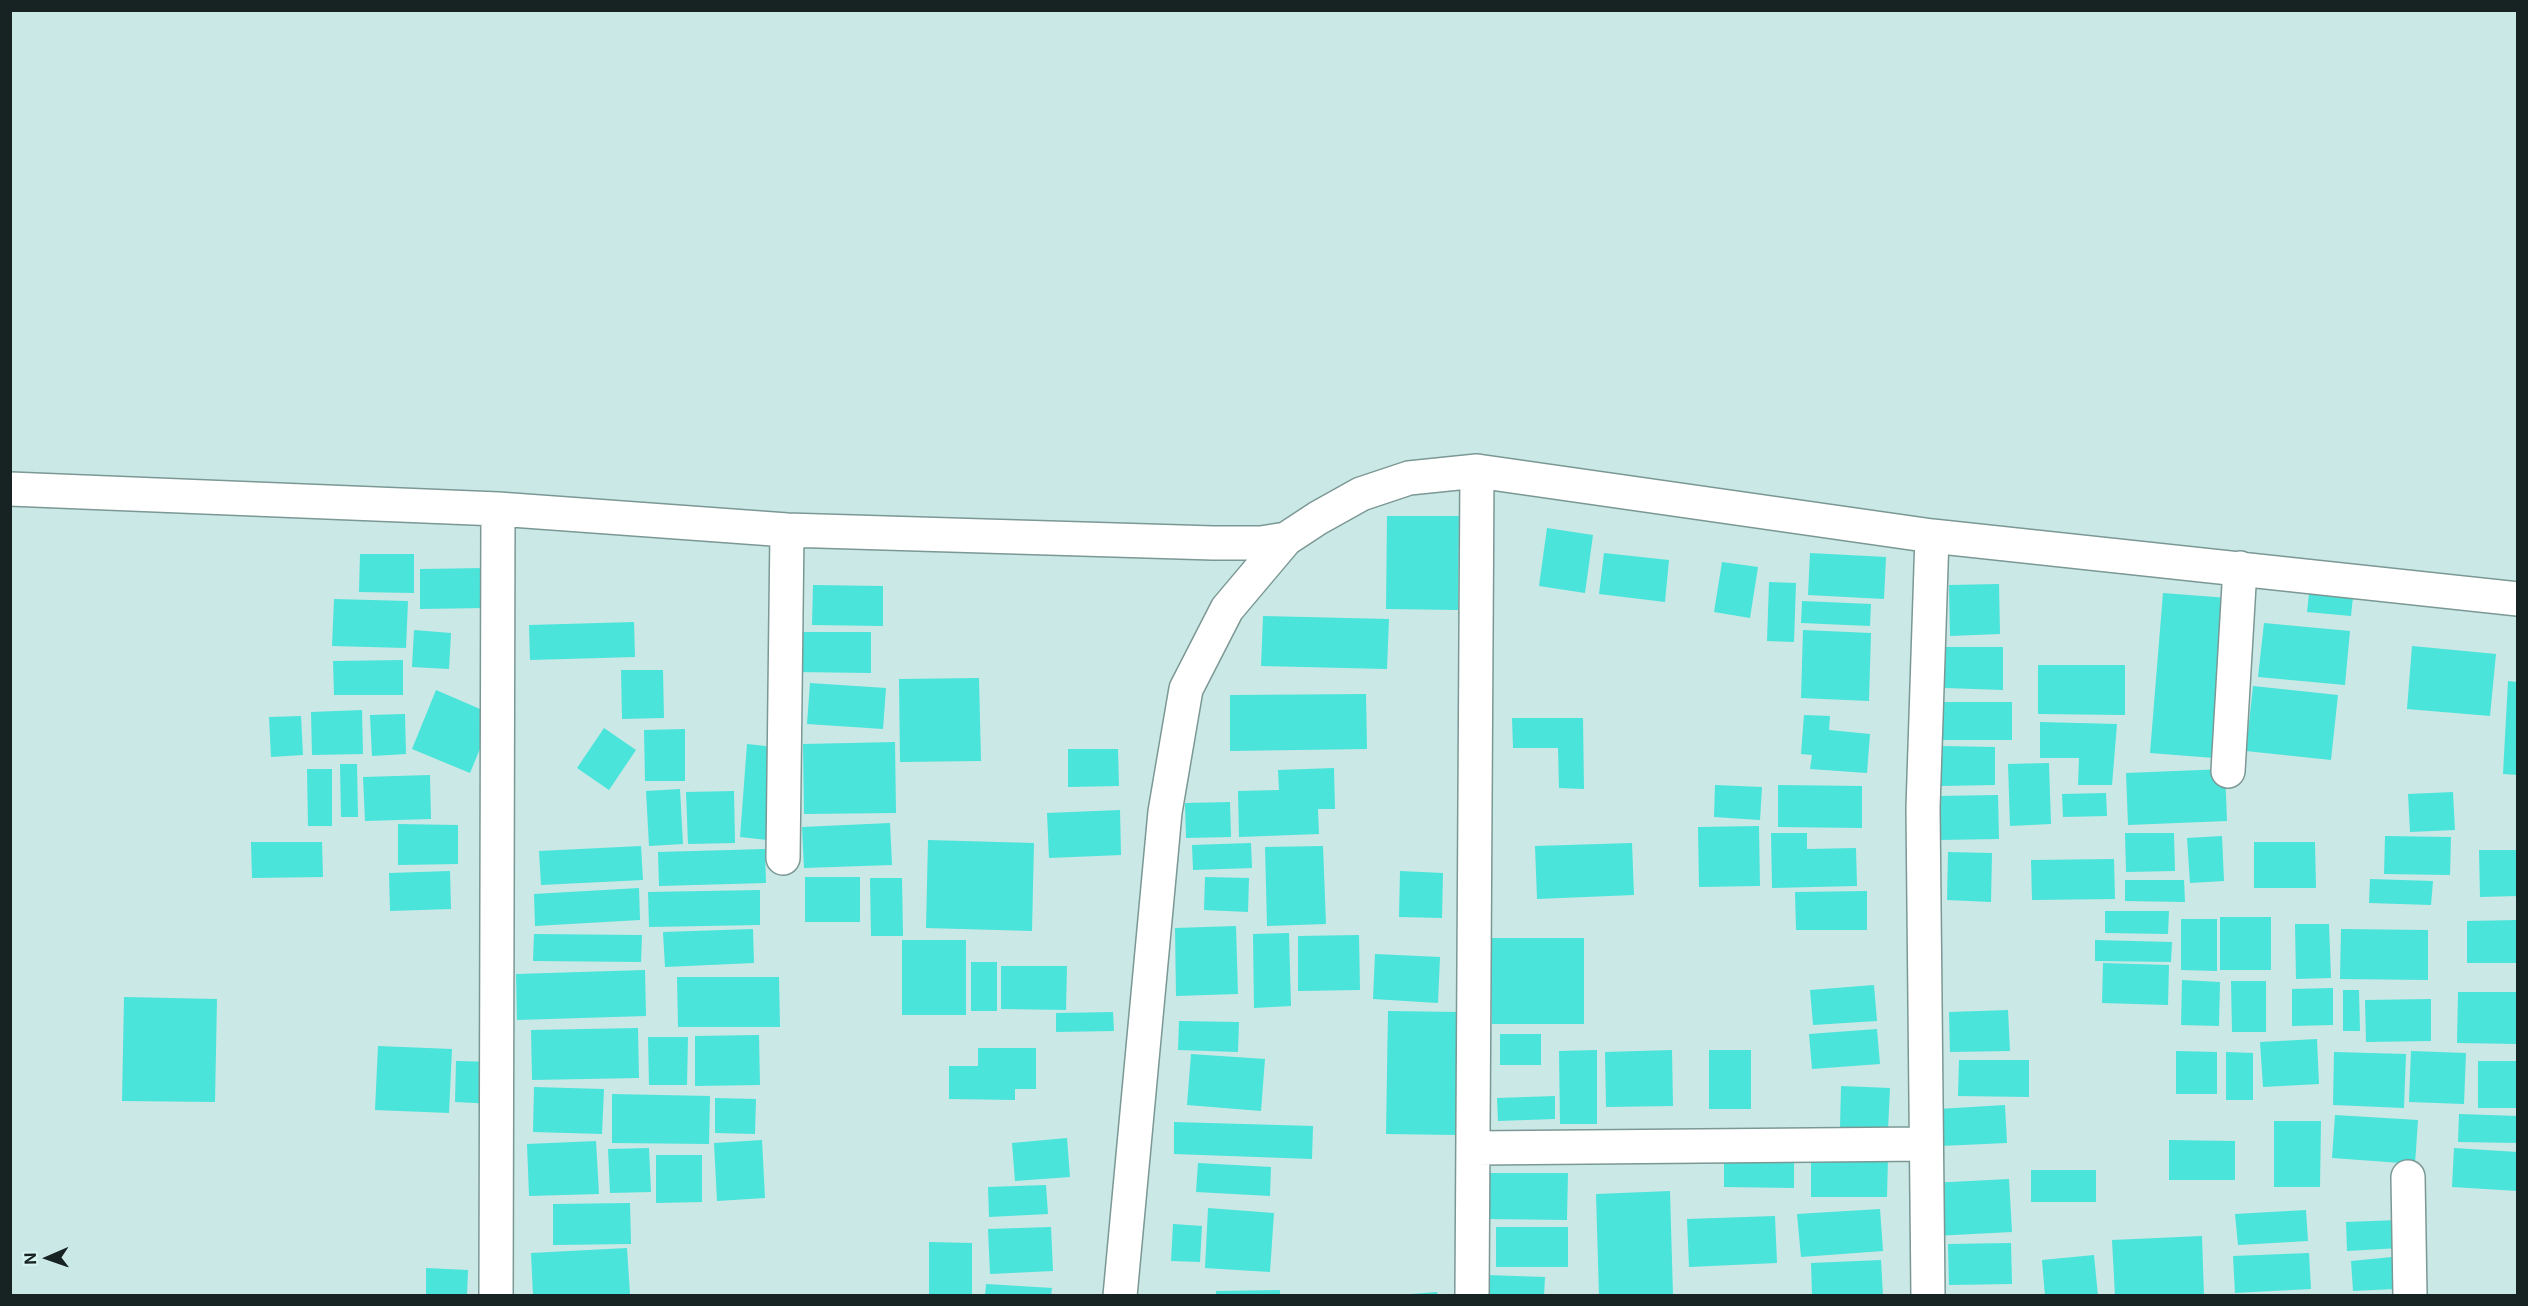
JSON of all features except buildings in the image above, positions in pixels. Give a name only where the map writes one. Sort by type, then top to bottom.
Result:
[{"type":"street","points":[[1472,1296],[1475,1149],[1477,471]]},
{"type":"street","points":[[10,489],[786,554],[1274,541],[1361,494],[1409,478],[1477,471],[1932,536],[2517,599]]},
{"type":"street","points":[[496,1296],[500,729],[498,531]]},
{"type":"street","points":[[1928,1296],[1923,808],[1932,536]]},
{"type":"street","points":[[1120,1296],[1165,812],[1186,689],[1227,609],[1274,541]]},
{"type":"street","points":[[783,858],[786,554]]},
{"type":"street","points":[[2228,771],[2240,568]]},
{"type":"street","points":[[1475,1149],[1925,1144]]},
{"type":"street","points":[[2408,1177],[2410,1296]]}]
